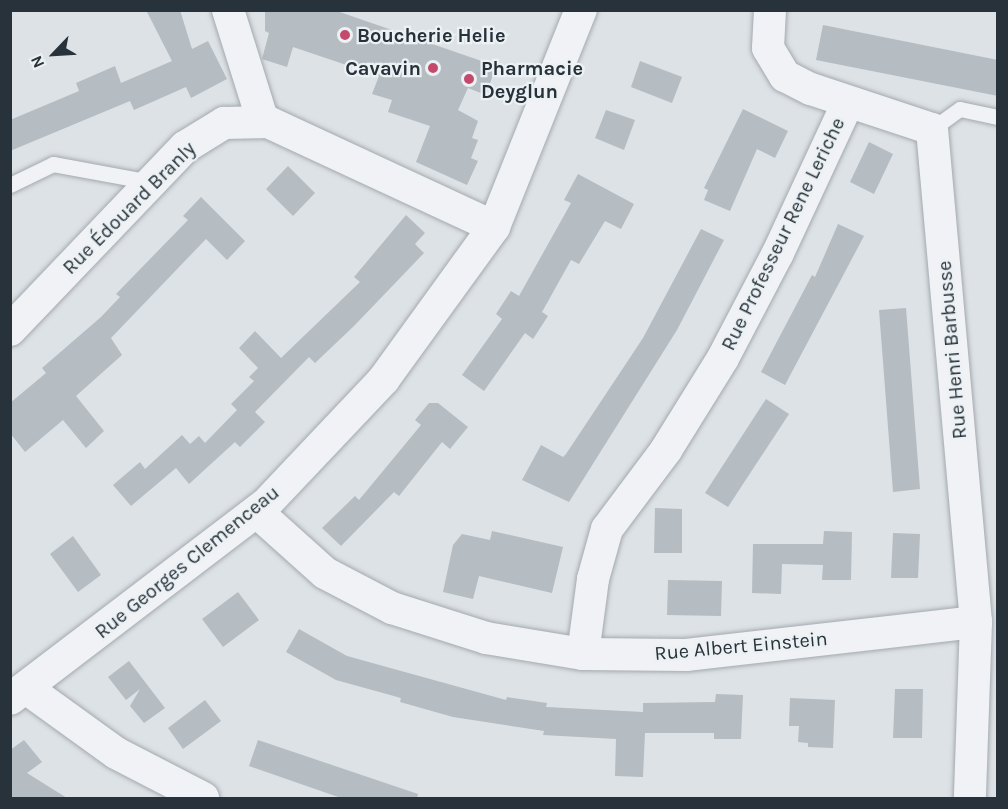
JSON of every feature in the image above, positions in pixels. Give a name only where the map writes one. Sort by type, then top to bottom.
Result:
[{"type":"street","points":[[228,10],[262,123]]},
{"type":"street","name":"Rue Georges Clemenceau","points":[[18,694],[257,512],[384,379],[495,227],[581,10]]},
{"type":"street","points":[[770,10],[768,48],[785,76],[848,102],[932,129]]},
{"type":"street","name":"Rue Professeur Rene Leriche","points":[[583,654],[593,579],[607,529],[666,450],[723,358],[778,254],[848,102]]},
{"type":"street","name":"Rue Édouard Branly","points":[[10,330],[185,147],[224,123],[262,123],[495,227]]},
{"type":"street","name":"Rue Henri Barbusse","points":[[932,129],[976,622],[970,798]]},
{"type":"street","name":"Rue Albert Einstein","points":[[257,512],[325,573],[392,608],[486,639],[583,654],[686,655],[976,622]]},
{"type":"street","points":[[18,694],[116,753],[203,798]]},
{"type":"lane","points":[[932,129],[960,110],[998,117]]},
{"type":"lane","points":[[10,185],[53,164],[151,182]]},
{"type":"building","points":[[146,10],[180,10],[192,49],[208,41],[227,79],[191,98],[186,87],[134,110],[130,101],[10,151],[10,120],[79,91],[76,83],[115,66],[121,83],[172,61]]},
{"type":"building","points":[[265,10],[334,10],[496,66],[486,95],[468,88],[458,110],[478,121],[472,138],[478,140],[471,158],[478,161],[467,185],[416,162],[430,126],[388,112],[392,100],[372,94],[379,76],[293,47],[287,67],[262,59],[269,33],[265,31]]},
{"type":"building","points":[[823,25],[998,60],[998,96],[816,60]]},
{"type":"building","points":[[640,61],[682,77],[672,103],[631,87]]},
{"type":"building","points":[[743,109],[788,131],[775,158],[757,149],[730,211],[704,200],[708,190],[704,188]]},
{"type":"building","points":[[606,110],[635,120],[624,150],[595,138]]},
{"type":"building","points":[[869,142],[893,154],[874,194],[850,182]]},
{"type":"building","points":[[288,166],[315,193],[293,216],[266,189]]},
{"type":"building","points":[[578,174],[634,204],[621,229],[605,221],[579,264],[571,260],[542,312],[548,316],[533,339],[525,333],[484,391],[462,375],[502,319],[496,314],[511,291],[519,296],[571,203],[564,200]]},
{"type":"building","points":[[201,197],[245,241],[227,260],[206,239],[111,338],[122,355],[76,396],[104,431],[86,448],[63,420],[25,452],[10,433],[10,403],[46,373],[42,368],[101,317],[120,297],[116,294],[188,220],[183,216]]},
{"type":"building","points":[[406,215],[425,233],[415,244],[424,253],[315,363],[309,357],[255,412],[265,422],[240,447],[235,442],[189,484],[176,468],[131,506],[113,485],[140,462],[145,469],[182,435],[190,444],[199,436],[205,443],[237,410],[231,404],[254,381],[249,377],[258,368],[239,348],[255,331],[281,358],[360,282],[354,277]]},
{"type":"building","points":[[838,224],[864,236],[785,385],[761,372],[812,275],[815,277]]},
{"type":"building","points":[[701,229],[724,240],[677,330],[569,502],[522,480],[541,445],[563,457],[566,454],[643,338]]},
{"type":"building","points":[[906,308],[920,489],[893,492],[879,310]]},
{"type":"building","points":[[766,399],[789,414],[728,507],[705,493]]},
{"type":"building","points":[[429,403],[438,403],[468,427],[450,449],[442,442],[399,496],[394,492],[341,546],[322,528],[355,496],[359,500],[421,425],[415,420]]},
{"type":"building","points":[[655,508],[682,509],[682,553],[654,553]]},
{"type":"building","points":[[492,531],[563,547],[552,593],[479,576],[473,599],[443,592],[453,545],[462,534],[490,540]]},
{"type":"building","points":[[824,531],[852,532],[851,580],[822,580],[823,565],[782,564],[781,594],[752,593],[753,544],[823,544]]},
{"type":"building","points":[[893,533],[920,534],[918,578],[891,578]]},
{"type":"building","points":[[73,536],[101,575],[78,592],[50,554]]},
{"type":"building","points":[[668,580],[722,581],[721,616],[667,615]]},
{"type":"building","points":[[238,592],[259,620],[223,647],[202,619]]},
{"type":"building","points":[[299,629],[347,656],[506,700],[507,697],[547,703],[546,707],[643,712],[643,703],[715,702],[716,694],[743,695],[741,739],[714,739],[714,733],[645,733],[643,777],[615,776],[616,739],[543,735],[544,731],[453,717],[400,702],[401,698],[336,680],[286,652]]},
{"type":"building","points":[[129,661],[165,708],[144,723],[130,706],[140,689],[126,700],[108,677]]},
{"type":"building","points":[[895,689],[923,689],[922,738],[893,738]]},
{"type":"building","points":[[790,698],[835,700],[833,748],[808,747],[808,743],[798,742],[799,726],[789,726]]},
{"type":"building","points":[[205,700],[221,721],[183,749],[168,728]]},
{"type":"building","points":[[24,740],[42,762],[27,773],[67,798],[10,798],[10,750]]},
{"type":"building","points":[[258,740],[418,794],[417,798],[341,798],[249,766]]},
{"type":"place","name":"Boucherie Helie","points":[[345,35]]},
{"type":"place","name":"Cavavin","points":[[433,68]]},
{"type":"place","name":"Pharmacie Deyglun","points":[[469,79]]}]
